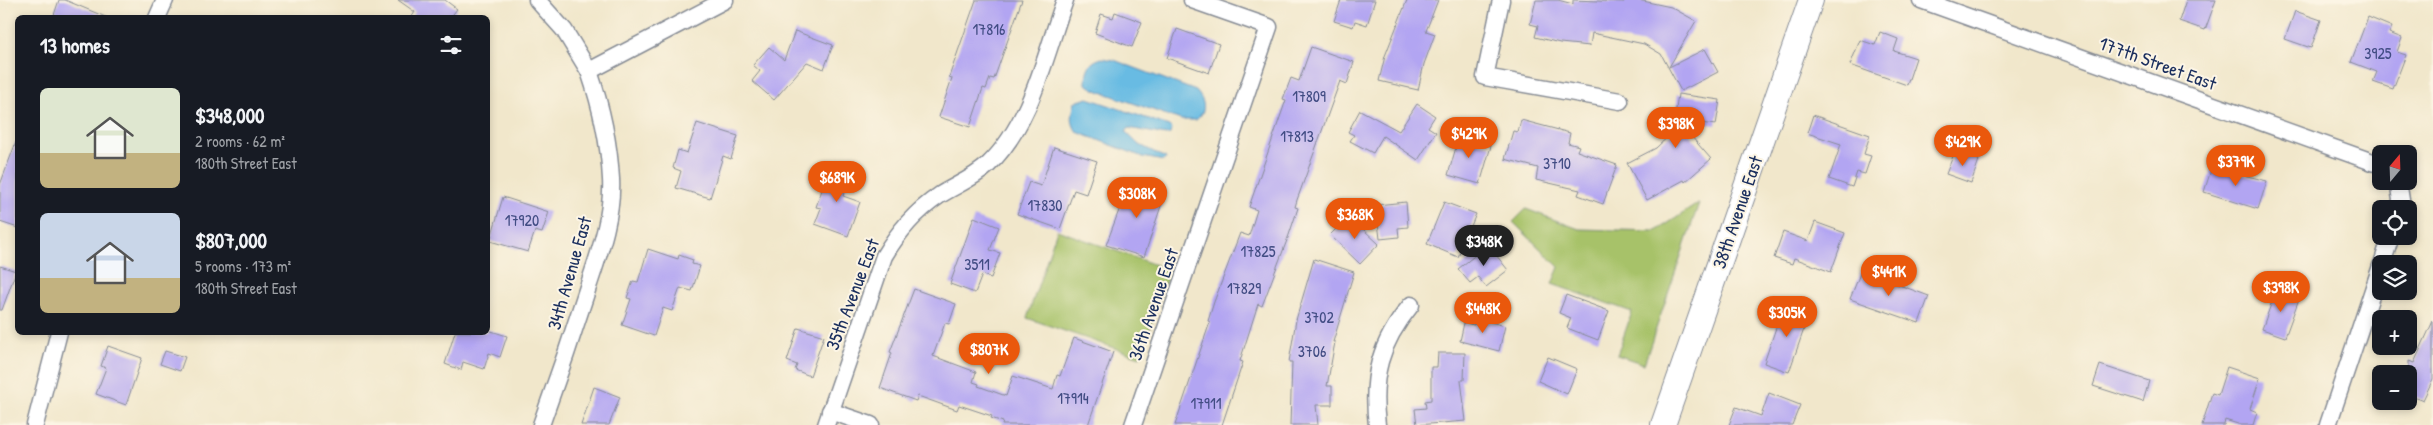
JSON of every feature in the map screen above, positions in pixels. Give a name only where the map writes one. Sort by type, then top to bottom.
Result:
[{"type":"street","points":[[158,15],[165,0]]},
{"type":"street","name":"34th Avenue East","points":[[536,0],[564,30],[589,71],[605,130],[612,181],[602,245],[541,425]]},
{"type":"street","points":[[589,71],[725,0]]},
{"type":"street","name":"35th Avenue East","points":[[828,418],[884,256],[897,234],[914,214],[987,166],[1004,147],[1030,99],[1065,0]]},
{"type":"street","name":"36th Avenue East","points":[[1133,425],[1269,27],[1192,0]]},
{"type":"street","points":[[1501,0],[1484,77],[1620,101]]},
{"type":"street","name":"38th Avenue East","points":[[1663,425],[1811,0]]},
{"type":"street","name":"177th Street East","points":[[1921,0],[2372,162]]},
{"type":"street","points":[[2328,425],[2372,295]]},
{"type":"street","points":[[1378,425],[1376,382],[1382,350],[1397,323],[1410,305]]},
{"type":"street","points":[[34,425],[59,335]]},
{"type":"street","points":[[828,418],[871,425]]},
{"type":"green space","points":[[1699,203],[1644,364],[1617,355],[1632,312],[1552,284],[1559,267],[1513,222],[1526,209],[1579,229],[1656,231]]},
{"type":"green space","points":[[1057,230],[1170,270],[1140,357],[1027,318]]},
{"type":"water","points":[[1102,58],[1114,60],[1196,91],[1204,106],[1200,117],[1196,120],[1181,120],[1096,90],[1086,84],[1089,67]]},
{"type":"water","points":[[1088,98],[1169,126],[1172,129],[1170,134],[1166,135],[1129,128],[1126,132],[1138,144],[1166,158],[1164,161],[1143,157],[1077,132],[1072,118],[1075,102]]},
{"type":"building","points":[[59,0],[65,0],[101,15],[54,15]]},
{"type":"building","points":[[398,0],[445,0],[457,9],[452,15],[413,15],[415,12]]},
{"type":"building","points":[[976,0],[1022,0],[994,79],[990,78],[986,89],[983,88],[970,127],[939,117],[952,78],[949,77]]},
{"type":"building","points":[[1341,0],[1375,0],[1367,25],[1355,21],[1353,27],[1334,21]]},
{"type":"building","points":[[1407,0],[1438,0],[1426,31],[1435,34],[1424,64],[1418,90],[1379,81],[1385,56]]},
{"type":"building","points":[[1536,0],[1558,0],[1573,4],[1573,0],[1624,2],[1624,0],[1638,0],[1671,7],[1696,21],[1669,67],[1705,49],[1718,72],[1681,91],[1661,54],[1644,44],[1592,33],[1590,46],[1560,43],[1535,37],[1538,26],[1530,24]]},
{"type":"building","points":[[2186,0],[2216,0],[2205,30],[2179,21]]},
{"type":"building","points":[[2295,11],[2321,20],[2311,48],[2285,39]]},
{"type":"building","points":[[1115,12],[1142,22],[1132,47],[1095,33],[1101,14],[1113,18]]},
{"type":"building","points":[[2368,17],[2392,27],[2389,33],[2402,38],[2397,52],[2406,55],[2393,89],[2373,82],[2377,72],[2351,62]]},
{"type":"building","points":[[1177,29],[1219,44],[1209,73],[1167,58]]},
{"type":"building","points":[[795,31],[833,45],[824,69],[807,62],[774,100],[752,81],[760,71],[753,65],[769,47],[784,60]]},
{"type":"building","points":[[1880,32],[1898,39],[1894,51],[1916,58],[1907,85],[1850,65],[1860,40],[1875,45]]},
{"type":"building","points":[[1311,47],[1354,62],[1347,84],[1340,81],[1297,200],[1295,207],[1298,208],[1289,235],[1262,306],[1258,304],[1240,361],[1243,362],[1222,425],[1175,425],[1210,322],[1208,321],[1214,302],[1240,233],[1249,236],[1257,210],[1249,207],[1286,100],[1283,99],[1291,78],[1299,81]]},
{"type":"building","points":[[1678,94],[1720,100],[1716,125],[1677,120],[1711,159],[1685,182],[1684,180],[1647,200],[1627,163],[1656,148],[1673,132]]},
{"type":"building","points":[[1417,104],[1435,116],[1428,127],[1436,132],[1418,160],[1383,136],[1373,153],[1350,141],[1354,135],[1348,132],[1360,110],[1399,131]]},
{"type":"building","points":[[1813,115],[1870,135],[1864,154],[1871,156],[1865,174],[1857,172],[1852,187],[1829,179],[1841,144],[1807,133]]},
{"type":"building","points":[[1521,120],[1570,133],[1568,143],[1579,146],[1577,151],[1617,165],[1603,204],[1578,195],[1580,190],[1536,180],[1538,168],[1505,159],[1513,131],[1518,132]]},
{"type":"building","points":[[697,123],[738,136],[731,159],[723,156],[710,198],[676,188],[681,171],[673,168],[678,150],[687,153]]},
{"type":"building","points":[[1461,130],[1477,135],[1475,142],[1491,146],[1480,184],[1448,175]]},
{"type":"building","points":[[15,145],[15,227],[0,222],[0,185]]},
{"type":"building","points":[[1054,147],[1097,161],[1086,194],[1074,190],[1060,229],[1017,214],[1029,182],[1041,186]]},
{"type":"building","points":[[1955,151],[1979,160],[1971,183],[1946,174]]},
{"type":"building","points":[[831,164],[852,172],[843,196],[860,202],[848,236],[815,224],[821,208],[816,207]]},
{"type":"building","points":[[2212,167],[2267,181],[2258,209],[2204,192]]},
{"type":"building","points":[[1137,180],[1166,191],[1144,257],[1106,245],[1127,189],[1133,191]]},
{"type":"building","points":[[503,197],[549,212],[542,233],[535,231],[528,252],[490,241]]},
{"type":"building","points":[[1406,202],[1408,227],[1398,228],[1399,237],[1380,239],[1376,205]]},
{"type":"building","points":[[1444,202],[1476,214],[1458,257],[1427,244]]},
{"type":"building","points":[[1349,216],[1379,244],[1360,264],[1330,235]]},
{"type":"building","points":[[974,217],[999,227],[990,250],[1000,253],[991,278],[982,275],[975,293],[950,284]]},
{"type":"building","points":[[1815,222],[1845,233],[1831,272],[1794,258],[1792,264],[1774,258],[1783,232],[1808,241]]},
{"type":"building","points":[[1488,245],[1508,270],[1486,287],[1478,277],[1470,283],[1458,269]]},
{"type":"building","points":[[648,249],[678,259],[679,255],[693,260],[692,264],[700,266],[692,291],[680,288],[672,311],[663,308],[654,336],[622,325],[631,299],[627,298],[633,281],[638,282]]},
{"type":"building","points":[[1314,259],[1354,272],[1333,342],[1335,342],[1327,386],[1332,386],[1332,405],[1316,405],[1318,425],[1290,425],[1292,362],[1289,362],[1296,320]]},
{"type":"building","points":[[0,266],[15,271],[15,274],[2,310],[0,310]]},
{"type":"building","points":[[1861,271],[1929,296],[1919,323],[1850,299]]},
{"type":"building","points":[[2277,288],[2300,296],[2285,337],[2262,329]]},
{"type":"building","points":[[914,289],[956,304],[949,324],[945,323],[933,356],[976,372],[973,382],[979,384],[978,386],[1006,396],[1013,376],[1053,389],[1057,375],[1060,376],[1074,338],[1113,352],[1088,425],[1002,425],[1003,422],[991,418],[992,416],[959,405],[957,410],[918,396],[916,401],[880,388],[892,353],[890,352]]},
{"type":"building","points":[[1566,295],[1609,311],[1598,340],[1567,328],[1571,318],[1559,313]]},
{"type":"building","points":[[1784,304],[1810,312],[1789,372],[1764,363]]},
{"type":"building","points":[[1476,318],[1505,326],[1499,351],[1460,341],[1464,323],[1474,325]]},
{"type":"building","points":[[2433,321],[2433,379],[2423,400],[2417,397],[2417,365],[2409,365],[2409,361],[2414,363]]},
{"type":"building","points":[[798,328],[824,336],[810,376],[795,370],[797,365],[787,361]]},
{"type":"building","points":[[490,331],[507,336],[500,357],[489,353],[484,369],[463,362],[461,370],[445,364],[454,335],[490,335]]},
{"type":"building","points":[[108,346],[142,358],[126,405],[96,394],[106,368],[101,366]]},
{"type":"building","points":[[165,351],[185,357],[180,371],[160,364]]},
{"type":"building","points":[[1438,353],[1465,353],[1464,380],[1461,380],[1466,421],[1417,425],[1415,409],[1426,408],[1425,401],[1431,400],[1431,367],[1437,367]]},
{"type":"building","points":[[1548,357],[1577,369],[1567,394],[1538,381]]},
{"type":"building","points":[[2100,365],[2149,381],[2143,402],[2093,386]]},
{"type":"building","points":[[2227,367],[2260,378],[2250,409],[2257,412],[2253,425],[2241,425],[2225,420],[2224,425],[2202,425],[2212,393],[2218,395]]},
{"type":"building","points":[[594,387],[620,397],[609,425],[581,425]]},
{"type":"building","points":[[1769,393],[1800,405],[1792,425],[1729,425],[1736,407],[1761,416]]}]
